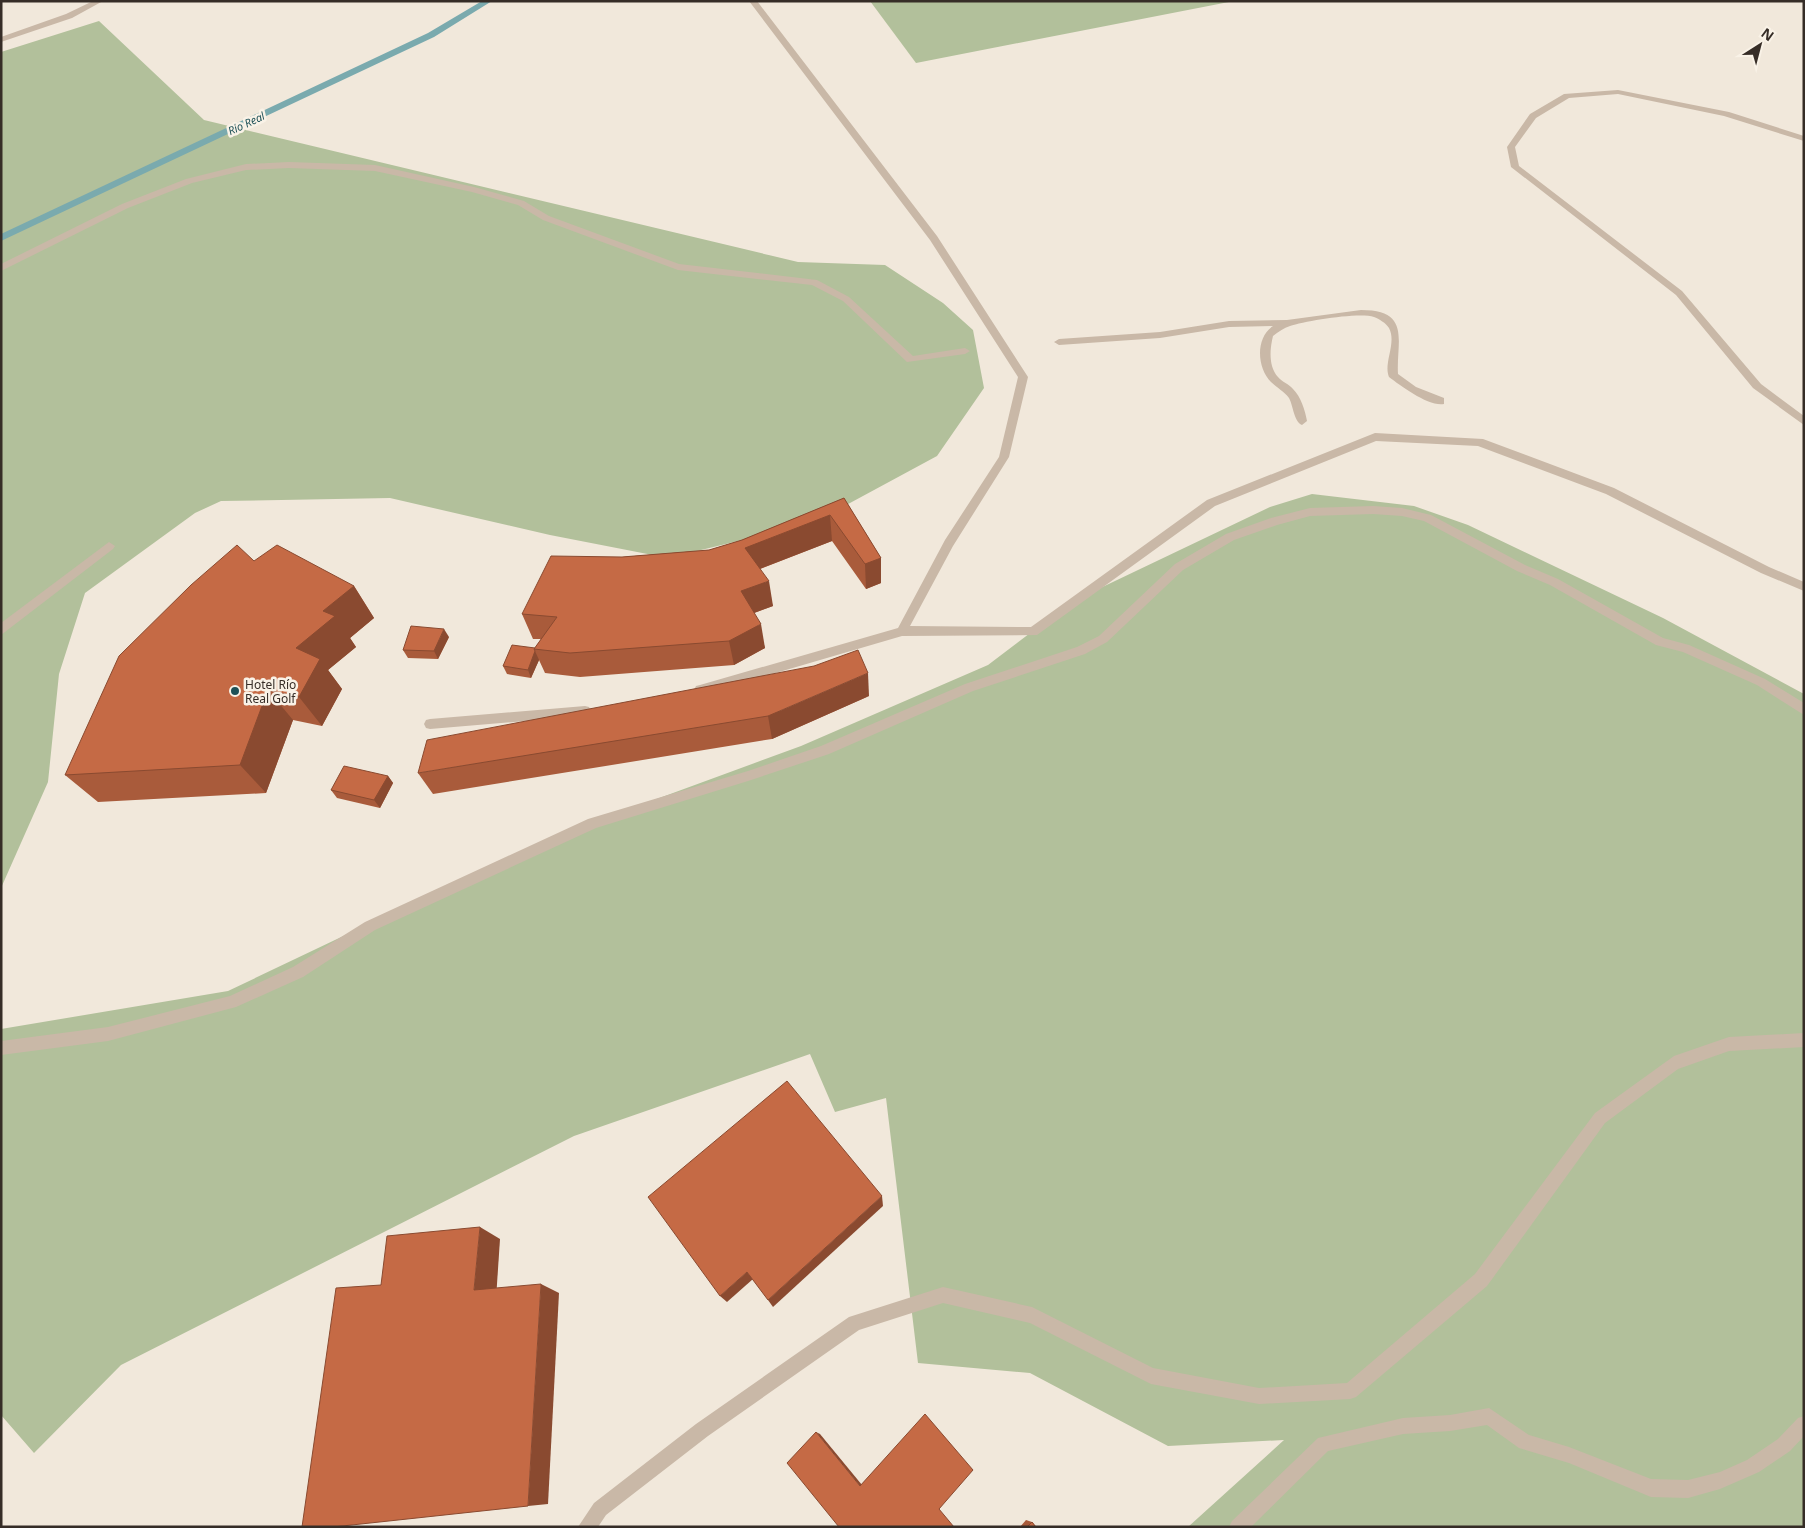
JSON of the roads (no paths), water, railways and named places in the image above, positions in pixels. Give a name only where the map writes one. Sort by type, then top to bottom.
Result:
[{"type":"street","points":[[1,40],[70,16],[99,1]]},
{"type":"street","points":[[753,1],[934,238],[1023,377],[1004,457],[949,543],[902,631]]},
{"type":"street","points":[[1804,139],[1726,114],[1618,92],[1567,96],[1533,116],[1511,147],[1515,167],[1678,293],[1757,386],[1804,421]]},
{"type":"street","points":[[1,268],[125,206],[189,180],[246,167],[289,165],[375,168],[521,203],[546,218],[678,266],[814,282],[846,299],[911,360],[965,351]]},
{"type":"street","points":[[1059,342],[1160,335],[1229,324],[1290,323],[1371,312],[1390,324],[1394,330],[1393,375],[1412,389],[1440,401]]},
{"type":"street","points":[[1290,323],[1269,334],[1265,354],[1269,370],[1274,378],[1290,392],[1300,410],[1302,421]]},
{"type":"street","points":[[689,693],[902,631],[1033,632],[1211,503],[1375,437],[1479,442],[1610,491],[1765,570],[1804,587]]},
{"type":"street","points":[[1,1048],[108,1034],[231,1002],[298,972],[370,926],[593,823],[748,776],[825,750],[969,687],[1081,651],[1103,639],[1179,567],[1230,536],[1310,512],[1373,510],[1402,512],[1427,518],[1521,568],[1554,582],[1660,642],[1685,648],[1761,682],[1804,710]]},
{"type":"street","points":[[1,630],[109,546]]},
{"type":"street","points":[[430,724],[593,711]]},
{"type":"street","points":[[587,1527],[600,1509],[702,1430],[855,1323],[943,1295],[1032,1316],[1151,1376],[1259,1396],[1350,1391],[1481,1280],[1600,1118],[1674,1064],[1729,1044],[1804,1040]]},
{"type":"street","points":[[1238,1527],[1324,1444],[1403,1426],[1450,1423],[1489,1416],[1525,1442],[1569,1456],[1651,1488],[1688,1489],[1720,1480],[1752,1466],[1784,1445],[1804,1424]]},
{"type":"waterway","name":"Rio Real","points":[[1,238],[431,35],[488,1]]},
{"type":"place","name":"Hotel Río Real Golf","points":[[235,691]]}]
